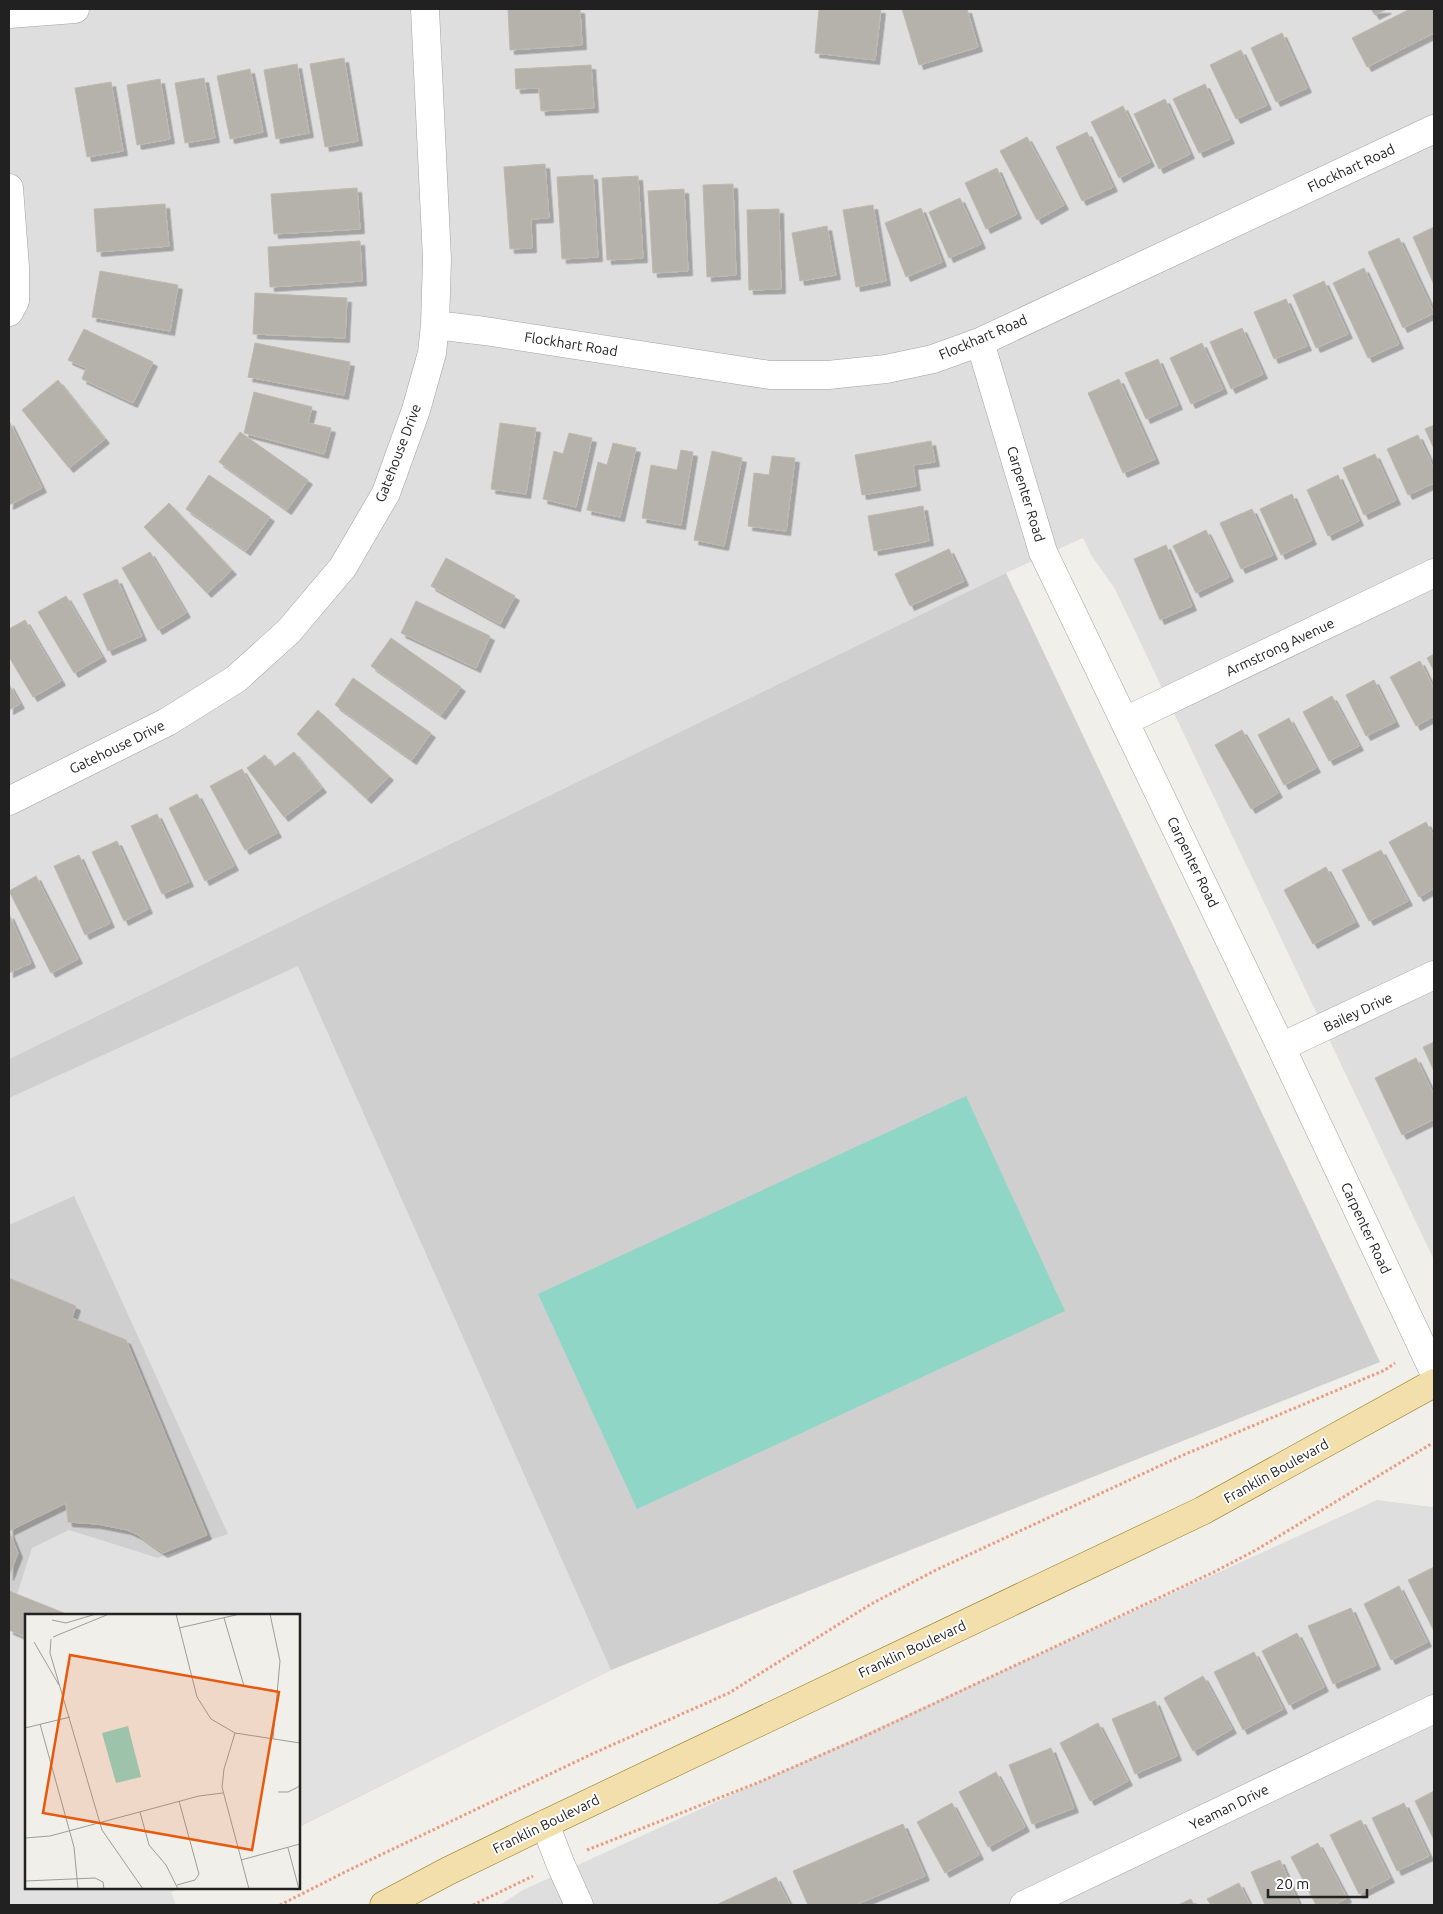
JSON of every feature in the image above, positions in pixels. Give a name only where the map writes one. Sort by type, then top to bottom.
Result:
[{"type":"main road","name":"Franklin Boulevard","points":[[384,1905],[448,1871],[545,1824],[1202,1511],[1434,1383]]},
{"type":"street","points":[[9,14],[75,9]]},
{"type":"street","name":"Gatehouse Drive","points":[[9,801],[168,722],[236,679],[289,632],[343,567],[386,493],[416,410],[432,353],[435,325],[437,259],[425,9]]},
{"type":"street","name":"Flockhart Road","points":[[435,325],[494,332],[770,375],[828,375],[886,369],[933,359],[980,342],[1434,129]]},
{"type":"street","points":[[9,188],[15,267],[15,300],[9,312]]},
{"type":"street","name":"Carpenter Road","points":[[980,342],[1043,552],[1281,1047],[1434,1372]]},
{"type":"street","name":"Armstrong Avenue","points":[[1125,721],[1434,573]]},
{"type":"street","name":"Bailey Drive","points":[[1281,1047],[1434,975]]},
{"type":"street","name":"Yeaman Drive","points":[[1024,1905],[1434,1709]]},
{"type":"street","points":[[545,1824],[560,1864],[579,1905]]},
{"type":"path","points":[[280,1905],[594,1753],[729,1693],[871,1604],[915,1580],[1182,1456],[1385,1370],[1395,1363]]},
{"type":"path","points":[[582,1853],[757,1783],[865,1736],[1216,1570],[1256,1550],[1431,1444]]},
{"type":"path","points":[[473,1905],[536,1875]]},
{"type":"shaded area","points":[[9,9],[1434,9],[1434,1260],[1115,589],[1091,555],[1083,538],[1006,573],[9,1059]]},
{"type":"shaded area","points":[[1006,573],[1380,1362],[611,1670],[300,1826],[300,1614],[25,1614],[25,1889],[177,1889],[145,1905],[9,1905],[9,1059]]},
{"type":"shaded area","points":[[298,966],[611,1670],[300,1826],[300,1614],[25,1614],[25,1889],[177,1889],[171,1892],[176,1905],[9,1905],[9,1619],[32,1548],[69,1530],[158,1558],[228,1534],[74,1196],[9,1225],[9,1098]]},
{"type":"shaded area","points":[[1377,1500],[1434,1506],[1434,1905],[500,1905],[523,1890]]},
{"type":"green space","points":[[966,1096],[1065,1311],[637,1509],[538,1294]]},
{"type":"building","points":[[508,9],[580,9],[582,45],[510,50]]},
{"type":"building","points":[[819,9],[881,9],[875,60],[815,53]]},
{"type":"building","points":[[902,9],[967,9],[978,47],[919,65]]},
{"type":"building","points":[[1371,9],[1387,9],[1375,15]]},
{"type":"building","points":[[1410,9],[1434,9],[1434,33],[1367,67],[1352,38]]},
{"type":"building","points":[[1282,33],[1307,88],[1276,102],[1251,48]]},
{"type":"building","points":[[1241,50],[1267,105],[1236,119],[1210,65]]},
{"type":"building","points":[[344,58],[358,141],[325,147],[310,64]]},
{"type":"building","points":[[297,64],[309,133],[276,139],[264,70]]},
{"type":"building","points":[[591,65],[594,108],[541,111],[539,88],[516,89],[515,69]]},
{"type":"building","points":[[250,69],[263,132],[230,139],[217,76]]},
{"type":"building","points":[[204,78],[215,138],[185,143],[175,83]]},
{"type":"building","points":[[160,79],[170,139],[137,145],[127,85]]},
{"type":"building","points":[[111,82],[123,151],[87,157],[75,88]]},
{"type":"building","points":[[1205,84],[1230,139],[1199,153],[1173,99]]},
{"type":"building","points":[[1165,99],[1190,154],[1159,169],[1134,114]]},
{"type":"building","points":[[1123,106],[1150,162],[1119,178],[1091,122]]},
{"type":"building","points":[[1087,132],[1113,187],[1082,201],[1056,147]]},
{"type":"building","points":[[1027,137],[1064,205],[1037,220],[1000,151]]},
{"type":"building","points":[[545,164],[549,218],[531,219],[532,248],[510,249],[504,167]]},
{"type":"building","points":[[997,168],[1017,214],[986,229],[965,183]]},
{"type":"building","points":[[593,175],[598,257],[562,259],[557,177]]},
{"type":"building","points":[[638,176],[643,258],[607,260],[602,178]]},
{"type":"building","points":[[733,184],[736,275],[707,277],[703,185]]},
{"type":"building","points":[[357,188],[360,229],[274,234],[271,194]]},
{"type":"building","points":[[684,189],[688,271],[653,273],[648,191]]},
{"type":"building","points":[[960,198],[981,244],[949,258],[929,212]]},
{"type":"building","points":[[165,204],[169,246],[97,252],[94,209]]},
{"type":"building","points":[[873,205],[886,281],[856,287],[843,210]]},
{"type":"building","points":[[921,208],[942,262],[906,277],[885,223]]},
{"type":"building","points":[[779,209],[781,289],[749,290],[747,210]]},
{"type":"building","points":[[827,226],[836,275],[800,281],[792,233]]},
{"type":"building","points":[[1434,227],[1434,285],[1413,237]]},
{"type":"building","points":[[1399,238],[1434,313],[1403,328],[1368,252]]},
{"type":"building","points":[[360,241],[362,281],[270,287],[268,247]]},
{"type":"building","points":[[1364,268],[1399,344],[1368,358],[1333,283]]},
{"type":"building","points":[[100,271],[178,285],[170,331],[92,317]]},
{"type":"building","points":[[1324,281],[1348,334],[1316,348],[1293,295]]},
{"type":"building","points":[[255,293],[347,298],[345,338],[253,334]]},
{"type":"building","points":[[1286,299],[1307,346],[1274,359],[1254,312]]},
{"type":"building","points":[[1242,328],[1263,374],[1231,389],[1210,342]]},
{"type":"building","points":[[84,329],[153,362],[133,403],[82,379],[86,368],[68,360]]},
{"type":"building","points":[[255,343],[350,362],[344,395],[248,377]]},
{"type":"building","points":[[1202,343],[1223,389],[1191,404],[1170,358]]},
{"type":"building","points":[[1158,359],[1178,405],[1146,419],[1125,373]]},
{"type":"building","points":[[1119,379],[1155,459],[1123,473],[1088,393]]},
{"type":"building","points":[[58,380],[105,439],[69,468],[22,410]]},
{"type":"building","points":[[254,392],[312,407],[308,423],[331,428],[324,454],[244,433]]},
{"type":"building","points":[[9,421],[42,488],[9,505]]},
{"type":"building","points":[[500,423],[536,428],[526,494],[491,489]]},
{"type":"building","points":[[1434,425],[1434,449],[1425,429]]},
{"type":"building","points":[[240,432],[308,480],[287,510],[219,462]]},
{"type":"building","points":[[569,433],[592,438],[576,507],[543,499],[554,451],[563,454]]},
{"type":"building","points":[[1418,435],[1434,469],[1434,483],[1408,495],[1387,449]]},
{"type":"building","points":[[931,441],[935,462],[913,465],[916,486],[862,495],[855,455]]},
{"type":"building","points":[[613,443],[636,448],[620,517],[587,510],[598,462],[607,465]]},
{"type":"building","points":[[681,450],[693,452],[681,525],[642,518],[651,465],[677,470]]},
{"type":"building","points":[[712,451],[742,458],[724,546],[694,540]]},
{"type":"building","points":[[1375,454],[1396,500],[1364,515],[1343,468]]},
{"type":"building","points":[[772,456],[795,458],[786,531],[748,526],[754,473],[769,475]]},
{"type":"building","points":[[209,475],[270,517],[246,551],[186,509]]},
{"type":"building","points":[[1338,475],[1359,521],[1328,536],[1307,490]]},
{"type":"building","points":[[1292,494],[1312,540],[1281,555],[1260,509]]},
{"type":"building","points":[[169,503],[232,570],[207,593],[144,527]]},
{"type":"building","points":[[923,506],[929,541],[874,551],[868,516]]},
{"type":"building","points":[[1252,509],[1273,555],[1241,569],[1220,523]]},
{"type":"building","points":[[1206,530],[1229,577],[1196,593],[1173,546]]},
{"type":"building","points":[[1166,545],[1192,606],[1160,620],[1134,559]]},
{"type":"building","points":[[949,549],[964,581],[910,606],[895,574]]},
{"type":"building","points":[[150,552],[186,613],[158,630],[122,568]]},
{"type":"building","points":[[446,558],[515,596],[500,624],[431,586]]},
{"type":"building","points":[[117,579],[142,636],[108,651],[83,594]]},
{"type":"building","points":[[66,596],[102,657],[74,673],[38,612]]},
{"type":"building","points":[[416,601],[490,636],[476,668],[401,633]]},
{"type":"building","points":[[25,620],[61,681],[33,697],[9,657],[9,629]]},
{"type":"building","points":[[391,638],[461,687],[441,715],[371,666]]},
{"type":"building","points":[[1434,654],[1434,671],[1427,658]]},
{"type":"building","points":[[1420,661],[1434,689],[1434,716],[1416,726],[1390,677]]},
{"type":"building","points":[[353,678],[431,733],[412,760],[335,705]]},
{"type":"building","points":[[1374,680],[1395,722],[1366,736],[1346,695]]},
{"type":"building","points":[[9,684],[20,704],[9,710]]},
{"type":"building","points":[[1332,696],[1359,746],[1329,761],[1303,712]]},
{"type":"building","points":[[318,710],[389,776],[367,799],[297,734]]},
{"type":"building","points":[[1289,718],[1316,768],[1284,785],[1258,735]]},
{"type":"building","points":[[1242,730],[1278,793],[1251,809],[1215,745]]},
{"type":"building","points":[[294,752],[322,788],[284,817],[247,768],[265,755],[274,767]]},
{"type":"building","points":[[242,769],[277,833],[245,850],[210,786]]},
{"type":"building","points":[[197,794],[234,866],[205,881],[169,808]]},
{"type":"building","points":[[157,814],[189,882],[162,894],[131,826]]},
{"type":"building","points":[[1426,822],[1434,837],[1434,888],[1419,897],[1389,842]]},
{"type":"building","points":[[117,841],[148,909],[124,921],[92,852]]},
{"type":"building","points":[[1381,850],[1408,901],[1369,921],[1342,870]]},
{"type":"building","points":[[79,855],[110,923],[85,935],[54,866]]},
{"type":"building","points":[[1326,867],[1355,922],[1313,944],[1284,890]]},
{"type":"building","points":[[36,876],[78,959],[51,973],[9,891]]},
{"type":"building","points":[[9,914],[31,963],[9,973]]},
{"type":"building","points":[[1434,1042],[1434,1071],[1423,1047]]},
{"type":"building","points":[[1416,1058],[1434,1095],[1434,1119],[1402,1135],[1375,1078]]},
{"type":"building","points":[[9,1278],[76,1306],[72,1318],[126,1340],[207,1535],[163,1553],[138,1535],[127,1530],[97,1524],[68,1522],[66,1503],[9,1531]]},
{"type":"building","points":[[9,1531],[18,1553],[9,1576]]},
{"type":"building","points":[[1434,1567],[1434,1631],[1408,1580]]},
{"type":"building","points":[[1399,1586],[1427,1642],[1391,1660],[1364,1604]]},
{"type":"building","points":[[9,1591],[66,1614],[25,1614],[25,1637],[9,1630]]},
{"type":"building","points":[[1351,1608],[1376,1665],[1333,1684],[1308,1626]]},
{"type":"building","points":[[1297,1633],[1324,1687],[1289,1705],[1262,1651]]},
{"type":"building","points":[[1254,1652],[1283,1709],[1243,1730],[1214,1672]]},
{"type":"building","points":[[1203,1676],[1232,1729],[1193,1751],[1164,1698]]},
{"type":"building","points":[[1155,1701],[1177,1756],[1135,1774],[1112,1719]]},
{"type":"building","points":[[1098,1723],[1128,1781],[1090,1801],[1060,1743]]},
{"type":"building","points":[[1051,1748],[1074,1808],[1032,1824],[1009,1765]]},
{"type":"building","points":[[996,1772],[1025,1827],[988,1847],[959,1792]]},
{"type":"building","points":[[1434,1791],[1434,1840],[1415,1801]]},
{"type":"building","points":[[952,1803],[979,1855],[945,1873],[917,1822]]},
{"type":"building","points":[[1404,1803],[1429,1856],[1397,1871],[1372,1818]]},
{"type":"building","points":[[1361,1820],[1390,1878],[1359,1894],[1330,1835]]},
{"type":"building","points":[[903,1824],[925,1876],[855,1905],[808,1905],[793,1871]]},
{"type":"building","points":[[1318,1843],[1347,1898],[1334,1905],[1316,1905],[1291,1857]]},
{"type":"building","points":[[1280,1860],[1299,1905],[1265,1905],[1251,1872]]},
{"type":"building","points":[[776,1877],[790,1905],[716,1905]]},
{"type":"building","points":[[1239,1883],[1250,1905],[1211,1905],[1207,1899]]},
{"type":"building","points":[[1191,1899],[1194,1905],[1178,1905]]}]
